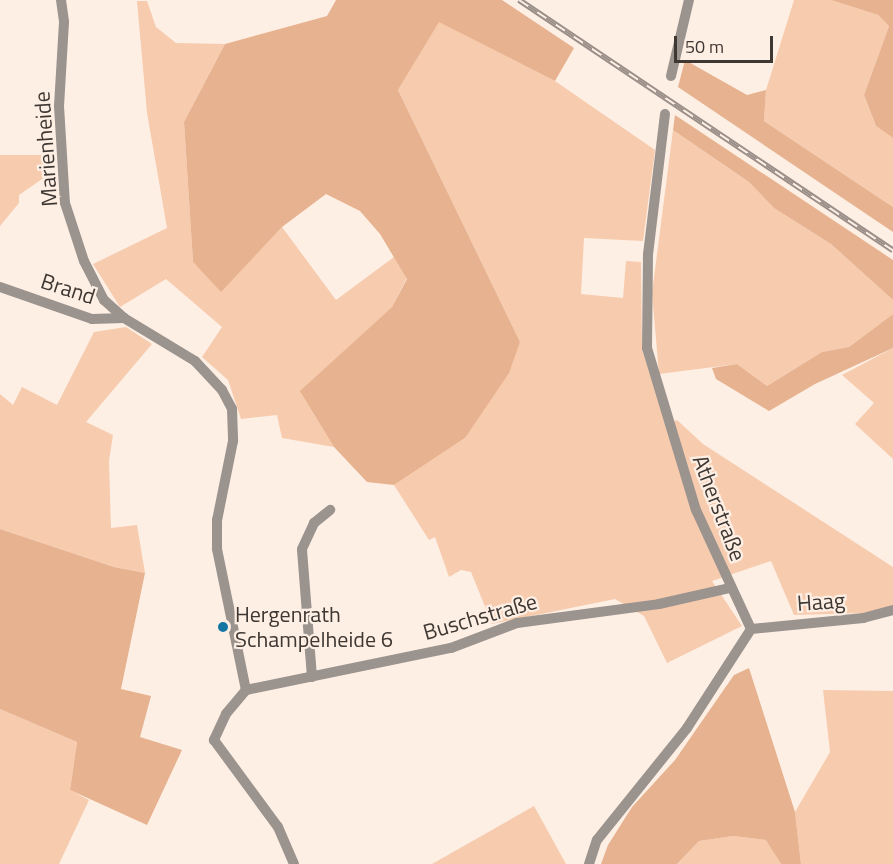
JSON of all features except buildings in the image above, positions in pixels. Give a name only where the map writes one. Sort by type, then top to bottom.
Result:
[{"type":"street","name":"Marienheide","points":[[61,0],[64,22],[59,106],[66,203],[84,261],[104,300],[124,318],[195,361],[222,390],[232,409],[233,441],[217,520],[217,549],[246,690]]},
{"type":"street","points":[[671,76],[689,0]]},
{"type":"street","name":"Atherstraße","points":[[665,114],[648,254],[647,348],[696,510],[730,588],[751,629]]},
{"type":"street","name":"Brand","points":[[0,287],[92,319],[124,318]]},
{"type":"street","points":[[312,677],[302,549],[314,523],[330,510]]},
{"type":"street","name":"Buschstraße","points":[[246,690],[451,648],[517,623],[659,604],[730,588]]},
{"type":"street","name":"Haag","points":[[751,629],[863,618],[893,610]]},
{"type":"street","points":[[589,864],[603,831],[687,728],[751,629]]},
{"type":"street","points":[[246,690],[226,714],[214,740],[278,827],[294,864]]},
{"type":"shaded area","points":[[336,0],[502,0],[574,48],[555,81],[439,22],[398,90],[520,342],[509,373],[465,438],[394,485],[367,482],[334,447],[300,391],[392,307],[407,279],[380,234],[360,211],[326,194],[282,227],[221,292],[193,262],[184,122],[225,44],[327,16]]},
{"type":"shaded area","points":[[794,0],[831,0],[878,15],[889,26],[864,95],[876,126],[893,138],[893,207],[764,121],[766,90]]},
{"type":"shaded area","points":[[831,0],[893,0],[893,138],[876,126],[864,95],[889,26],[878,15]]},
{"type":"shaded area","points":[[137,1],[147,1],[156,27],[176,43],[225,44],[184,122],[193,262],[221,291],[282,227],[336,300],[394,257],[407,278],[392,307],[301,391],[334,447],[282,438],[277,415],[241,419],[228,380],[202,357],[222,327],[166,279],[120,307],[93,264],[167,228],[147,113]]},
{"type":"shaded area","points":[[439,21],[555,81],[655,150],[643,241],[584,238],[581,294],[623,298],[626,261],[641,262],[642,349],[666,425],[677,420],[703,444],[893,567],[893,606],[863,613],[794,615],[771,561],[712,581],[742,626],[667,663],[644,616],[615,599],[492,624],[471,572],[461,570],[449,577],[435,537],[429,540],[394,485],[465,438],[520,342],[398,90]]},
{"type":"shaded area","points":[[685,60],[747,95],[766,90],[764,121],[893,207],[893,232],[678,87]]},
{"type":"shaded area","points":[[675,115],[893,260],[893,300],[831,244],[774,208],[749,182],[673,130]]},
{"type":"shaded area","points":[[673,130],[749,182],[774,208],[831,244],[893,300],[893,314],[849,347],[822,352],[767,386],[737,364],[659,374],[652,293]]},
{"type":"shaded area","points":[[0,155],[44,155],[45,177],[19,195],[19,203],[0,226]]},
{"type":"shaded area","points":[[893,314],[893,348],[815,384],[769,411],[716,379],[712,368],[737,364],[767,386],[822,352],[849,347]]},
{"type":"shaded area","points":[[126,327],[152,344],[86,422],[113,435],[109,461],[111,528],[137,525],[145,573],[114,567],[0,529],[0,394],[13,405],[22,387],[57,405],[94,332]]},
{"type":"shaded area","points":[[893,348],[893,459],[855,424],[874,403],[842,375]]},
{"type":"shaded area","points":[[0,529],[114,567],[145,573],[121,689],[151,696],[140,737],[182,750],[147,825],[70,790],[77,742],[0,709]]},
{"type":"shaded area","points":[[749,668],[795,812],[801,864],[781,864],[766,840],[733,836],[699,841],[677,864],[601,864],[608,845],[632,807],[675,760],[734,675]]},
{"type":"shaded area","points":[[823,690],[893,691],[893,864],[801,864],[795,812],[830,752]]},
{"type":"shaded area","points":[[0,709],[77,742],[70,790],[89,800],[59,864],[0,864]]},
{"type":"shaded area","points":[[534,806],[566,864],[432,864]]},
{"type":"shaded area","points":[[733,836],[767,840],[781,864],[677,864],[699,841]]},
{"type":"railway","points":[[519,0],[893,250]]},
{"type":"place","name":"Hergenrath Schampelheide 6","points":[[223,627]]}]
